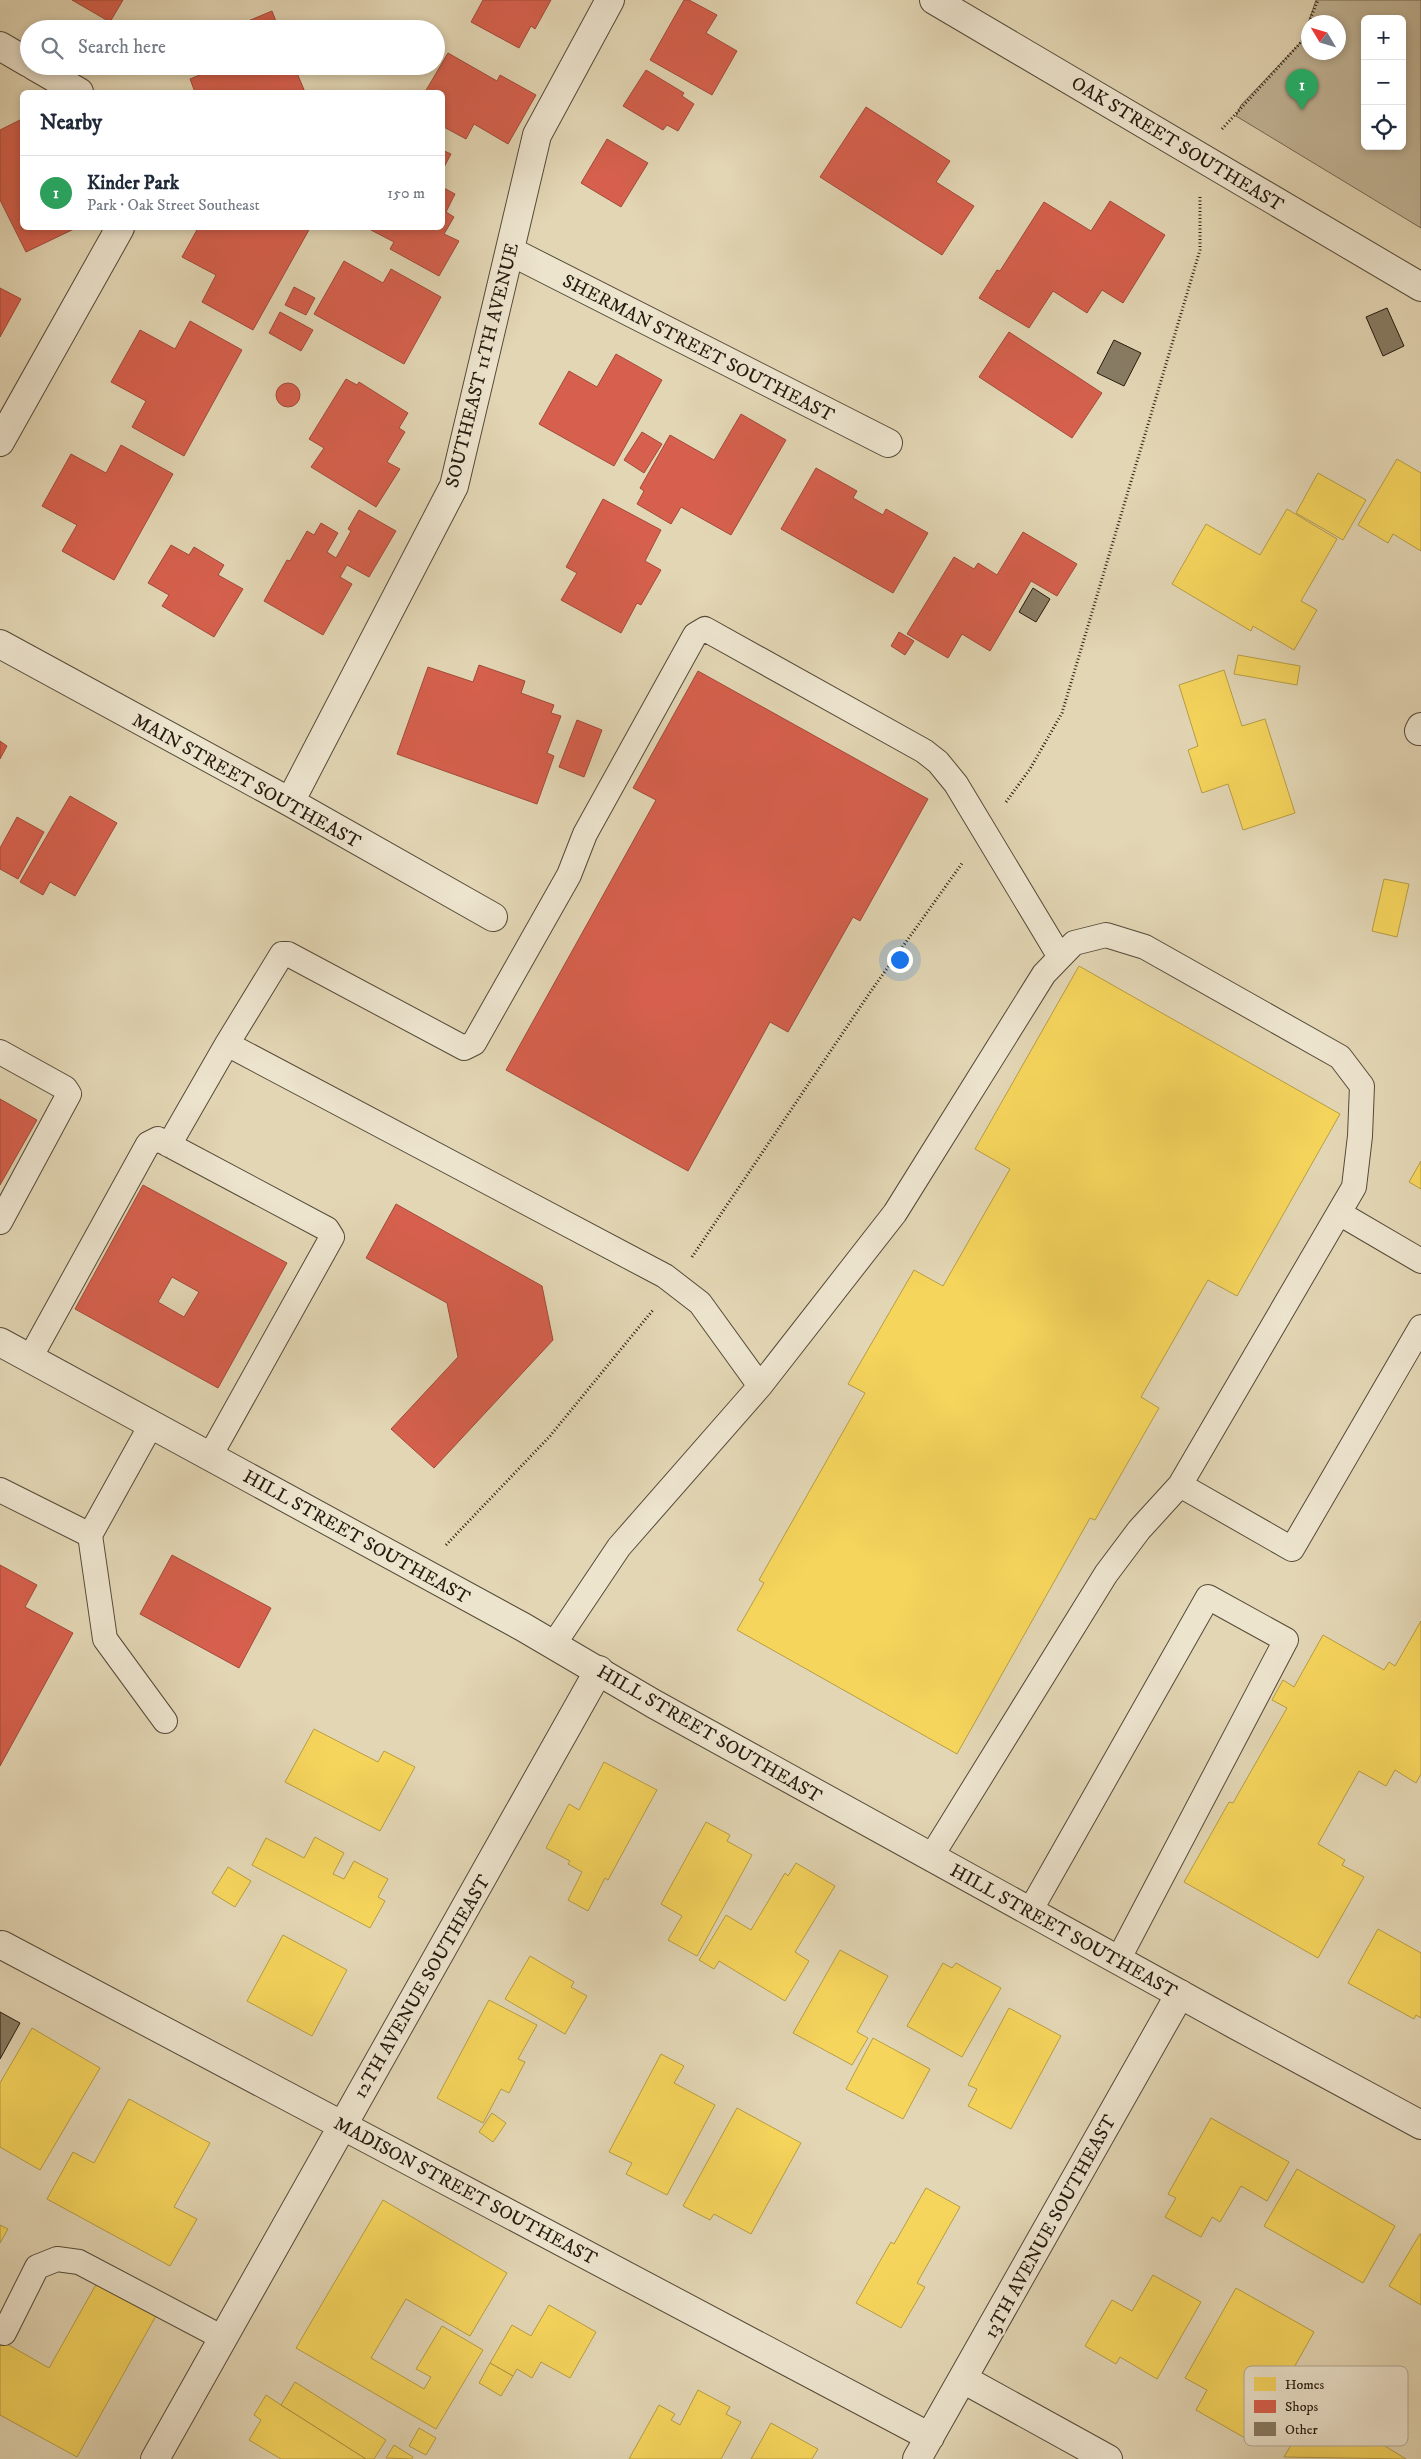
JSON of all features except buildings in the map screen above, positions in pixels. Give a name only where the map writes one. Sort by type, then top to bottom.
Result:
[{"type":"street","name":"SOUTHEAST 11TH AVENUE","points":[[290,802],[454,486],[537,134],[610,0]]},
{"type":"street","name":"OAK STREET SOUTHEAST","points":[[934,0],[1421,287]]},
{"type":"street","points":[[0,46],[20,58]]},
{"type":"street","points":[[50,75],[76,90]]},
{"type":"street","points":[[0,442],[119,230]]},
{"type":"street","name":"SHERMAN STREET SOUTHEAST","points":[[510,251],[888,443]]},
{"type":"street","name":"MAIN STREET SOUTHEAST","points":[[0,644],[290,802],[493,917]]},
{"type":"street","name":"HILL STREET SOUTHEAST","points":[[0,1342],[554,1644],[654,1704],[1421,2125]]},
{"type":"street","name":"12TH AVENUE SOUTHEAST","points":[[155,2459],[599,1670]]},
{"type":"street","name":"MADISON STREET SOUTHEAST","points":[[2,1945],[343,2124],[924,2448]]},
{"type":"street","name":"13TH AVENUE SOUTHEAST","points":[[924,2448],[1180,1994]]},
{"type":"street","points":[[963,2379],[1108,2459]]},
{"type":"lane","points":[[169,1145],[227,1044],[282,954],[288,954],[464,1048],[474,1042],[569,875],[585,834],[690,643],[695,635],[705,630],[924,751],[938,762],[956,784],[1060,957]]},
{"type":"lane","points":[[554,1644],[619,1547],[760,1386],[895,1213],[1044,974],[1074,943],[1106,935],[1145,947],[1340,1057],[1362,1086],[1360,1136],[1354,1187],[1180,1485],[1139,1530],[1106,1574],[931,1857]]},
{"type":"lane","points":[[227,1044],[607,1244],[675,1284],[700,1303],[760,1386]]},
{"type":"lane","points":[[0,1052],[65,1088],[68,1094],[0,1222]]},
{"type":"lane","points":[[30,1358],[148,1144],[158,1140],[169,1145],[327,1229],[332,1237],[210,1456]]},
{"type":"lane","points":[[1339,1212],[1421,1261]]},
{"type":"lane","points":[[1180,1485],[1292,1549],[1421,1327]]},
{"type":"lane","points":[[152,1425],[90,1535],[105,1639],[165,1722]]},
{"type":"lane","points":[[0,1490],[90,1535]]},
{"type":"lane","points":[[1030,1911],[1208,1597],[1286,1640],[1118,1960]]},
{"type":"lane","points":[[4,2333],[38,2266],[56,2259],[79,2262],[223,2338]]},
{"type":"path","points":[[1312,15],[1318,0]]},
{"type":"path","points":[[421,1571],[550,1436],[675,1284],[866,999],[1030,769],[1065,704],[1200,250],[1200,156],[1241,105],[1301,42]]},
{"type":"shaded area","points":[[1316,0],[1421,0],[1421,228],[1236,116],[1241,105],[1301,42],[1301,60],[1346,60],[1346,15],[1311,15]]},
{"type":"place","name":"Kinder Park","points":[[1302,110]]}]
